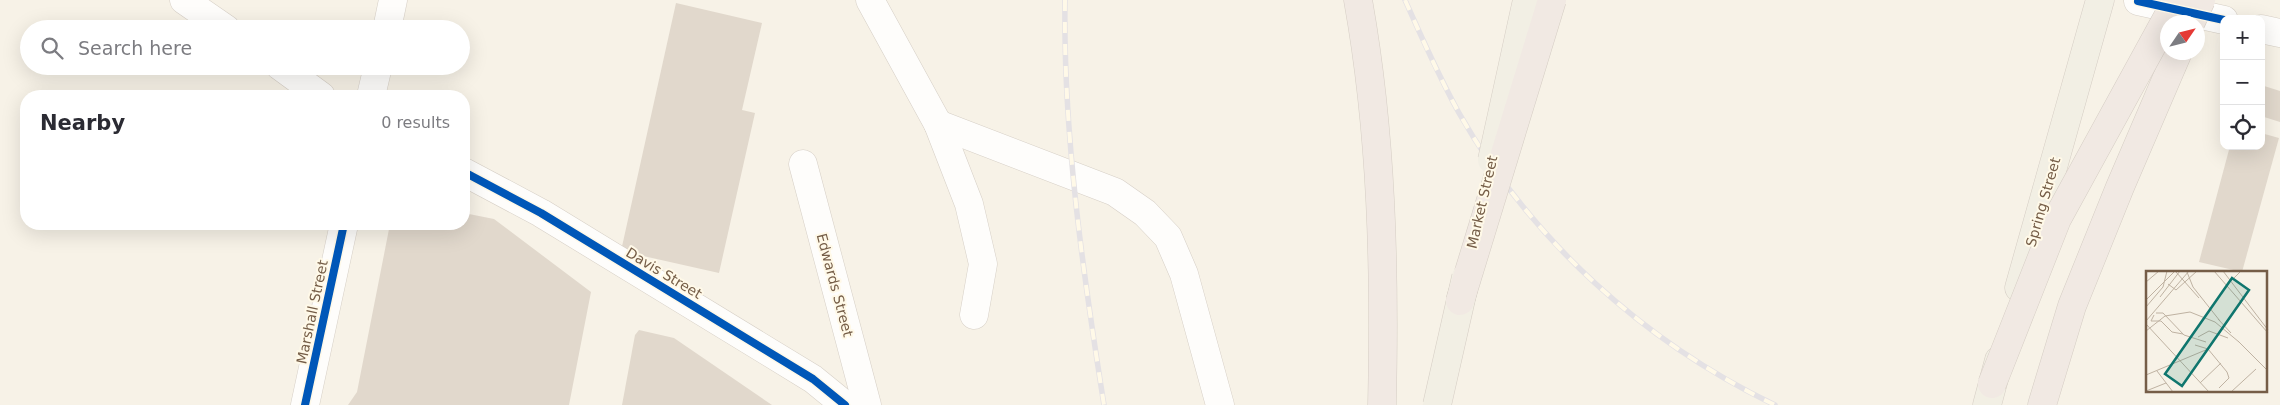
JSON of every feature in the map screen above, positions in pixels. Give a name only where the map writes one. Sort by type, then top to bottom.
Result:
[{"type":"highway","points":[[1358,0],[1367,52],[1383,221],[1382,405]]},
{"type":"highway","points":[[1460,301],[1552,0]]},
{"type":"highway","points":[[1990,395],[2057,219],[2176,0]]},
{"type":"highway","points":[[2194,15],[2201,0]]},
{"type":"highway","points":[[2042,405],[2072,306],[2175,60]]},
{"type":"main road","name":"Market Street","points":[[1437,405],[1527,0]]},
{"type":"main road","name":"Spring Street","points":[[1990,395],[2100,0]]},
{"type":"street","points":[[184,0],[213,20]]},
{"type":"street","points":[[388,20],[393,0]]},
{"type":"street","points":[[870,0],[938,124],[969,204],[983,264],[974,315]]},
{"type":"street","points":[[2138,1],[2220,19]]},
{"type":"street","points":[[2265,30],[2280,33]]},
{"type":"street","points":[[292,75],[313,90]]},
{"type":"street","points":[[372,90],[376,75]]},
{"type":"street","points":[[938,124],[1115,192],[1150,219],[1168,237],[1184,274],[1220,405]]},
{"type":"street","name":"Edwards Street","points":[[803,164],[867,405]]},
{"type":"street","name":"Davis Street","points":[[470,175],[541,213],[805,374],[845,405]]},
{"type":"street","name":"Marshall Street","points":[[305,405],[343,230]]},
{"type":"building","points":[[676,3],[762,23],[742,110],[755,113],[719,273],[621,251]]},
{"type":"building","points":[[2265,86],[2280,91],[2280,122],[2265,117]]},
{"type":"building","points":[[2265,134],[2279,138],[2242,271],[2199,262],[2229,150],[2265,150]]},
{"type":"building","points":[[470,214],[494,219],[591,292],[569,405],[348,405],[357,392],[389,230],[470,230]]},
{"type":"building","points":[[639,330],[674,338],[772,405],[622,405],[635,335]]},
{"type":"railway","points":[[1065,0],[1067,101],[1071,152],[1082,254],[1104,405]]},
{"type":"railway","points":[[1405,0],[1459,113],[1488,159],[1520,203],[1556,245],[1595,283],[1636,318],[1680,351],[1727,380],[1775,405]]},
{"type":"cycle path","points":[[2138,1],[2220,19]]},
{"type":"cycle path","points":[[470,175],[541,213],[813,379],[845,405]]},
{"type":"cycle path","points":[[305,405],[343,230]]}]
